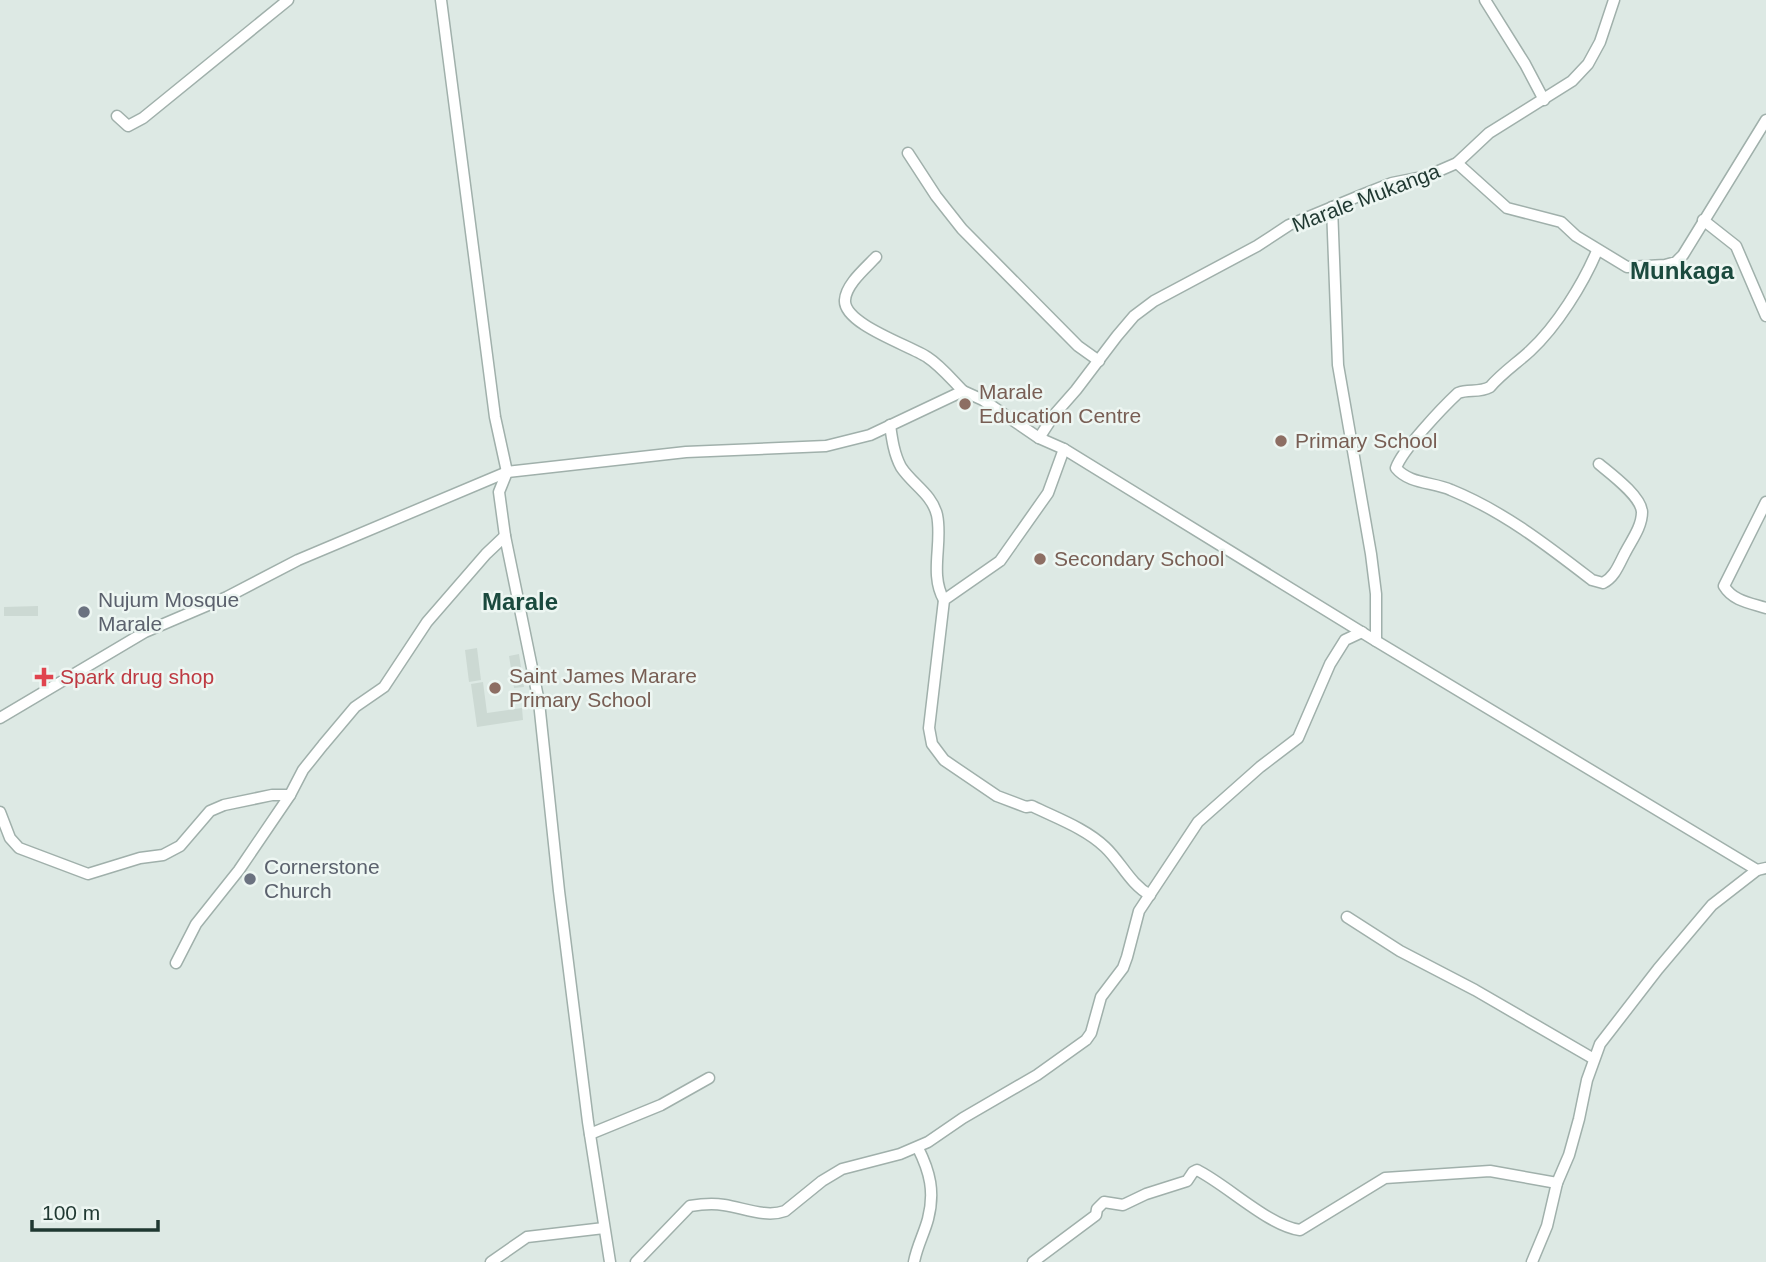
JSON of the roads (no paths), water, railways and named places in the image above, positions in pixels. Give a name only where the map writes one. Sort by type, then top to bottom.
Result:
[{"type":"street","points":[[117,116],[128,126],[143,118],[288,0]]},
{"type":"street","points":[[441,0],[495,416],[507,472],[499,492],[505,536],[539,702],[559,891],[590,1134],[610,1262]]},
{"type":"street","points":[[1485,0],[1544,100]]},
{"type":"street","name":"Marale Mukanga","points":[[1039,438],[1054,415],[1134,316],[1154,301],[1289,226],[1392,184],[1427,176],[1457,163],[1489,133],[1572,81],[1588,64],[1600,42],[1615,0]]},
{"type":"street","points":[[1457,163],[1507,208],[1562,222],[1597,251],[1627,267],[1665,265],[1676,262],[1683,255],[1766,120]]},
{"type":"street","points":[[908,153],[962,229],[1078,346],[1099,361]]},
{"type":"street","points":[[1332,207],[1338,365],[1371,554],[1376,594],[1376,641]]},
{"type":"street","points":[[1703,220],[1736,246],[1743,257],[1766,316]]},
{"type":"street","points":[[1597,251],[1580,284],[1531,351],[1490,387],[1482,391],[1458,393],[1398,461],[1396,468],[1406,478],[1449,489],[1487,507],[1535,536],[1592,580],[1603,583],[1613,576],[1638,528],[1642,511],[1637,500],[1599,464]]},
{"type":"street","points":[[876,257],[849,288],[845,306],[849,312],[877,332],[931,359],[963,391],[983,400],[1039,438],[1064,449],[1376,641],[1761,869],[1712,905],[1600,1044],[1569,1155],[1557,1184],[1548,1226],[1532,1262]]},
{"type":"street","points":[[0,718],[145,632],[227,597],[298,560],[507,472],[686,452],[826,446],[870,435],[963,391]]},
{"type":"street","points":[[890,425],[892,441],[902,468],[931,502],[936,513],[939,548],[936,576],[944,600],[929,728],[935,750],[944,760],[997,796],[1026,807],[1032,806],[1092,838],[1105,847],[1137,886],[1150,895]]},
{"type":"street","points":[[944,600],[1000,561],[1048,493],[1064,449]]},
{"type":"street","points":[[1766,502],[1724,586],[1728,593],[1739,600],[1766,608]]},
{"type":"street","points":[[176,963],[196,924],[239,870],[290,795],[303,770],[355,707],[384,687],[428,622],[486,554],[505,536]]},
{"type":"street","points":[[636,1262],[690,1206],[718,1204],[778,1213],[791,1208],[822,1181],[842,1169],[918,1148],[1037,1075],[1086,1040],[1091,1033],[1101,997],[1123,968],[1137,916],[1198,822],[1260,767],[1298,738],[1330,664],[1345,640],[1362,632]]},
{"type":"street","points":[[0,812],[10,838],[19,848],[88,874],[163,855],[180,846],[210,811],[224,805],[290,795]]},
{"type":"street","points":[[1347,917],[1400,951],[1475,990],[1594,1059]]},
{"type":"street","points":[[590,1134],[661,1105],[709,1078]]},
{"type":"street","points":[[914,1262],[916,1249],[928,1221],[932,1189],[929,1173],[918,1148]]},
{"type":"street","points":[[1033,1262],[1096,1215],[1097,1209],[1104,1202],[1123,1205],[1146,1194],[1187,1181],[1197,1170],[1257,1209],[1293,1229],[1300,1230],[1385,1178],[1490,1171],[1557,1184]]},
{"type":"street","points":[[491,1262],[527,1237],[604,1228]]},
{"type":"place","name":"Marale Education Centre","points":[[965,404]]},
{"type":"place","name":"Primary School","points":[[1281,441]]},
{"type":"place","name":"Secondary School","points":[[1040,559]]},
{"type":"place","name":"Nujum Mosque Marale","points":[[84,612]]},
{"type":"place","name":"Spark drug shop","points":[[44,677]]},
{"type":"place","name":"Saint James Marare Primary School","points":[[495,688]]},
{"type":"place","name":"Cornerstone Church","points":[[250,879]]},
{"type":"district","name":"Munkaga","points":[[1682,271]]},
{"type":"district","name":"Marale","points":[[520,602]]}]
